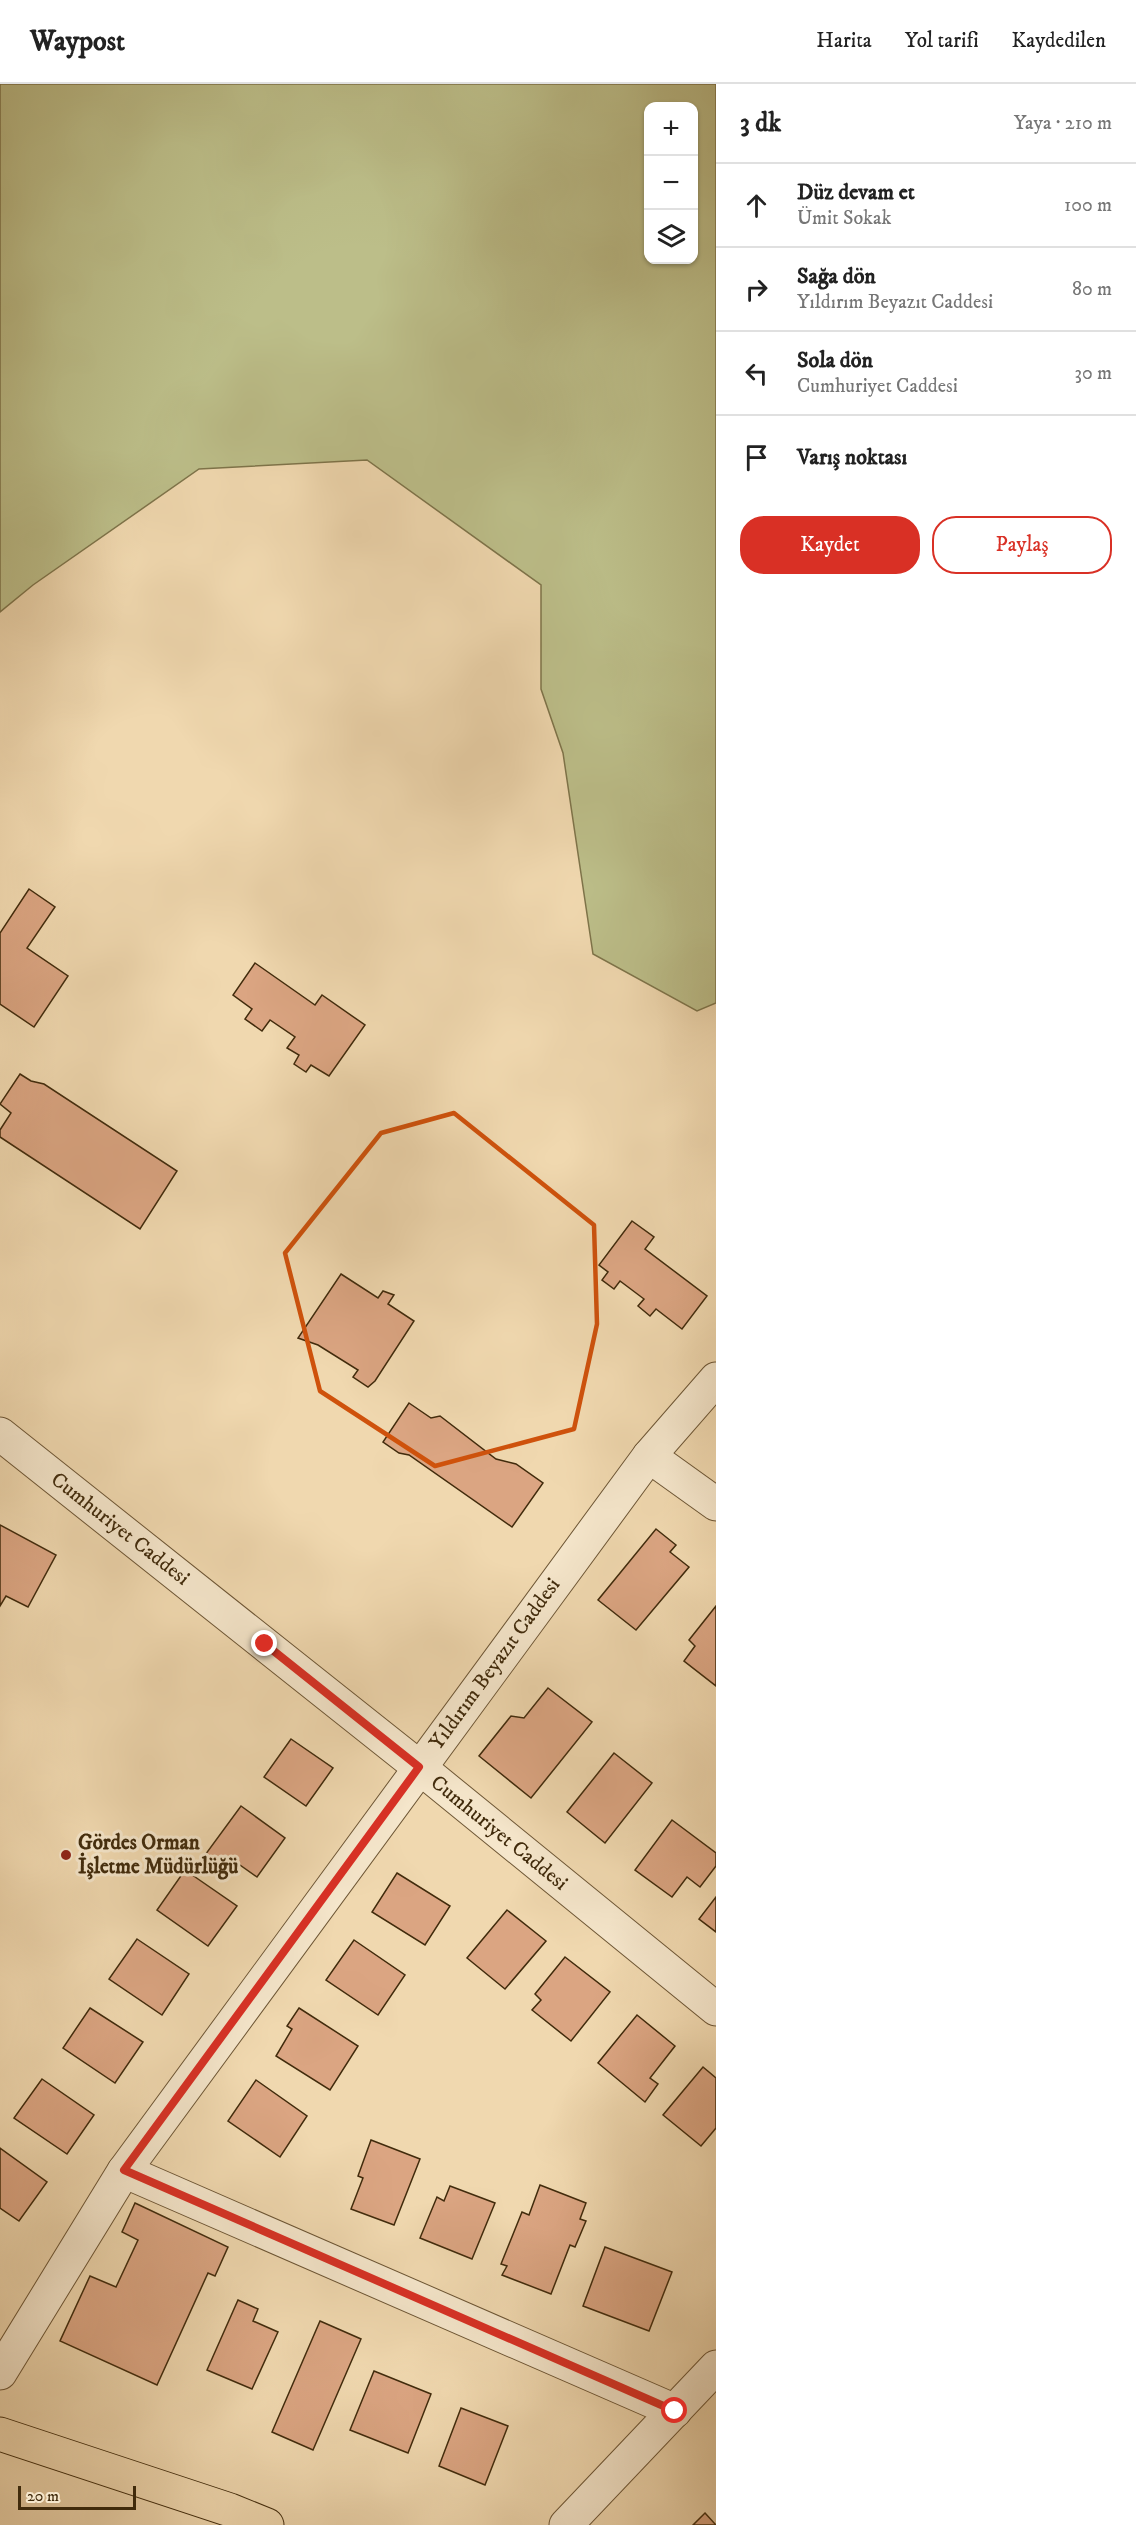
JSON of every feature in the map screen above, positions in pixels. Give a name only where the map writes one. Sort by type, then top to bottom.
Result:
[{"type":"main road","points":[[0,2434],[230,2510],[267,2525]]},
{"type":"street","name":"Yıldırım Beyazıt Caddesi","points":[[0,2373],[124,2170],[649,1456],[716,1379]]},
{"type":"street","name":"Cumhuriyet Caddesi","points":[[0,1434],[419,1767],[716,2009]]},
{"type":"street","points":[[649,1456],[716,1504]]},
{"type":"street","points":[[124,2170],[675,2411]]},
{"type":"street","points":[[566,2525],[716,2367]]},
{"type":"highlighted area","points":[[454,1113],[594,1225],[597,1324],[574,1429],[435,1466],[320,1391],[285,1253],[381,1133]]},
{"type":"green space","points":[[0,84],[716,84],[716,1003],[697,1011],[593,954],[563,753],[541,689],[541,585],[367,460],[199,469],[33,585],[0,612]]},
{"type":"building","points":[[29,889],[55,907],[27,948],[68,976],[34,1027],[0,1004],[0,933]]},
{"type":"building","points":[[255,963],[315,1005],[322,995],[365,1025],[329,1076],[311,1065],[306,1072],[294,1064],[299,1055],[287,1048],[295,1037],[270,1020],[262,1031],[245,1019],[252,1009],[233,995]]},
{"type":"building","points":[[20,1074],[31,1081],[44,1084],[177,1171],[140,1229],[0,1137],[0,1130],[11,1113],[0,1104]]},
{"type":"building","points":[[632,1221],[654,1237],[645,1249],[707,1296],[682,1329],[656,1309],[650,1316],[638,1306],[644,1299],[620,1281],[614,1289],[602,1280],[608,1272],[599,1265]]},
{"type":"building","points":[[341,1274],[378,1298],[383,1291],[394,1295],[388,1304],[414,1321],[375,1381],[368,1387],[353,1377],[358,1370],[318,1345],[298,1338]]},
{"type":"building","points":[[409,1403],[431,1418],[440,1416],[496,1459],[516,1464],[543,1483],[512,1527],[409,1455],[399,1453],[383,1442]]},
{"type":"building","points":[[0,1525],[56,1555],[28,1607],[6,1596],[0,1606]]},
{"type":"building","points":[[656,1529],[676,1545],[670,1552],[689,1567],[636,1630],[598,1600]]},
{"type":"building","points":[[716,1606],[716,1686],[684,1661],[695,1646],[689,1640]]},
{"type":"building","points":[[548,1688],[592,1722],[531,1798],[479,1756],[511,1716],[524,1718]]},
{"type":"building","points":[[291,1739],[333,1768],[306,1806],[264,1777]]},
{"type":"building","points":[[614,1753],[652,1783],[605,1843],[567,1812]]},
{"type":"building","points":[[241,1806],[285,1838],[257,1877],[230,1858],[223,1869],[205,1855]]},
{"type":"building","points":[[672,1820],[716,1853],[716,1866],[700,1887],[687,1877],[672,1897],[635,1870]]},
{"type":"building","points":[[185,1870],[237,1906],[208,1946],[157,1910]]},
{"type":"building","points":[[397,1873],[450,1906],[425,1945],[372,1912]]},
{"type":"building","points":[[716,1897],[716,1932],[699,1919]]},
{"type":"building","points":[[507,1910],[546,1941],[505,1989],[467,1958]]},
{"type":"building","points":[[137,1939],[189,1974],[162,2015],[109,1979]]},
{"type":"building","points":[[354,1940],[405,1975],[378,2015],[326,1980]]},
{"type":"building","points":[[565,1957],[610,1992],[571,2041],[532,2010],[541,2000],[535,1994]]},
{"type":"building","points":[[90,2008],[143,2042],[115,2083],[63,2048]]},
{"type":"building","points":[[299,2008],[358,2046],[330,2090],[276,2056],[292,2029],[287,2026]]},
{"type":"building","points":[[637,2015],[675,2046],[650,2078],[658,2084],[645,2102],[598,2063]]},
{"type":"building","points":[[703,2067],[716,2078],[716,2128],[701,2146],[663,2115]]},
{"type":"building","points":[[42,2079],[94,2115],[67,2154],[14,2118]]},
{"type":"building","points":[[256,2080],[307,2116],[280,2157],[228,2121]]},
{"type":"building","points":[[371,2140],[420,2159],[394,2225],[351,2209],[363,2178],[358,2176]]},
{"type":"building","points":[[0,2148],[47,2182],[19,2221],[0,2208]]},
{"type":"building","points":[[540,2185],[586,2203],[580,2219],[586,2221],[575,2247],[570,2245],[551,2294],[502,2275],[507,2266],[501,2264],[522,2212],[529,2215]]},
{"type":"building","points":[[450,2186],[495,2203],[472,2259],[420,2238],[437,2197],[444,2201]]},
{"type":"building","points":[[135,2203],[228,2247],[215,2276],[208,2273],[157,2385],[60,2341],[90,2276],[116,2287],[138,2240],[122,2232]]},
{"type":"building","points":[[605,2247],[672,2272],[649,2331],[583,2306]]},
{"type":"building","points":[[238,2300],[258,2309],[253,2321],[278,2332],[252,2389],[207,2370]]},
{"type":"building","points":[[320,2321],[361,2339],[313,2450],[272,2432]]},
{"type":"building","points":[[374,2371],[431,2394],[408,2453],[350,2430]]},
{"type":"building","points":[[461,2408],[508,2426],[485,2485],[439,2466]]},
{"type":"building","points":[[705,2513],[716,2525],[693,2525]]},
{"type":"place","name":"Gördes Orman İşletme Müdürlüğü","points":[[66,1855]]},
{"type":"route","points":[[265,1644],[419,1767],[124,2170],[675,2411]]}]
